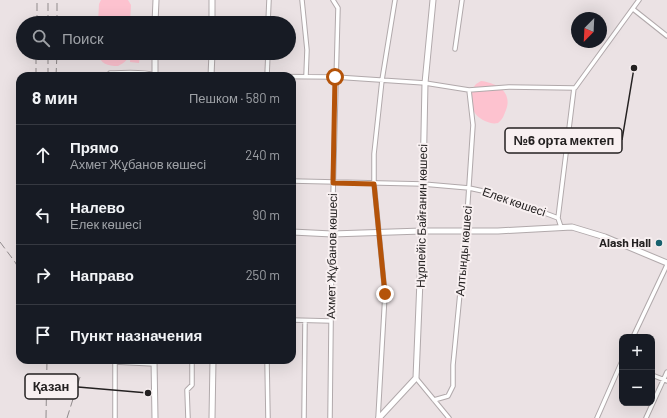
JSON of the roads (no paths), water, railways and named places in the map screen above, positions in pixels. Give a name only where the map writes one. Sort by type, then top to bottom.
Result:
[{"type":"street","points":[[155,16],[156,0]]},
{"type":"street","points":[[212,0],[212,16]]},
{"type":"street","points":[[268,16],[269,0]]},
{"type":"street","points":[[302,0],[307,50],[306,76]]},
{"type":"street","name":"Ахмет Жұбанов көшесі","points":[[330,418],[335,77],[338,8],[333,0]]},
{"type":"street","points":[[379,418],[385,294],[374,184],[374,154],[382,80],[394,0]]},
{"type":"street","name":"Нұрпейіс Байғанин көшесі","points":[[416,378],[422,231],[425,84],[433,0]]},
{"type":"street","points":[[455,49],[462,0]]},
{"type":"street","points":[[558,218],[574,88],[639,0]]},
{"type":"street","points":[[633,9],[667,36]]},
{"type":"street","points":[[155,60],[155,72]]},
{"type":"street","points":[[211,72],[212,60]]},
{"type":"street","points":[[267,72],[268,60]]},
{"type":"street","points":[[296,76],[382,80],[469,90],[509,87],[574,88]]},
{"type":"street","name":"Алтынды көшесі","points":[[434,400],[448,396],[453,386],[452,371],[466,231],[473,125],[469,90]]},
{"type":"street","name":"Елек көшесі","points":[[296,180],[333,183],[423,184],[469,188],[492,193],[558,218],[561,227]]},
{"type":"street","points":[[296,232],[332,234],[422,231],[498,231],[561,227],[572,227],[591,232],[667,264],[634,334]]},
{"type":"street","points":[[296,320],[331,321]]},
{"type":"street","points":[[304,418],[305,321]]},
{"type":"street","points":[[115,364],[115,418]]},
{"type":"street","points":[[154,364],[154,418]]},
{"type":"street","points":[[188,418],[187,390],[192,385],[192,364]]},
{"type":"street","points":[[212,418],[213,364]]},
{"type":"street","points":[[268,364],[268,418]]},
{"type":"street","points":[[597,418],[619,368]]},
{"type":"street","points":[[646,418],[665,381],[667,372]]},
{"type":"street","points":[[655,376],[665,381]]},
{"type":"street","points":[[379,418],[416,378],[449,418]]},
{"type":"railway","points":[[37,0],[37,16]]},
{"type":"railway","points":[[48,0],[48,16]]},
{"type":"railway","points":[[57,0],[57,16]]},
{"type":"railway","points":[[36,60],[36,72]]},
{"type":"railway","points":[[48,60],[48,72]]},
{"type":"railway","points":[[56,72],[57,60]]},
{"type":"railway","points":[[0,242],[16,264]]},
{"type":"railway","points":[[46,418],[47,364]]},
{"type":"railway","points":[[67,418],[80,377]]},
{"type":"place","name":"№6 орта мектеп","points":[[634,68]]},
{"type":"place","name":"Alash Hall","points":[[659,243]]},
{"type":"place","name":"Қазан","points":[[148,393]]}]
